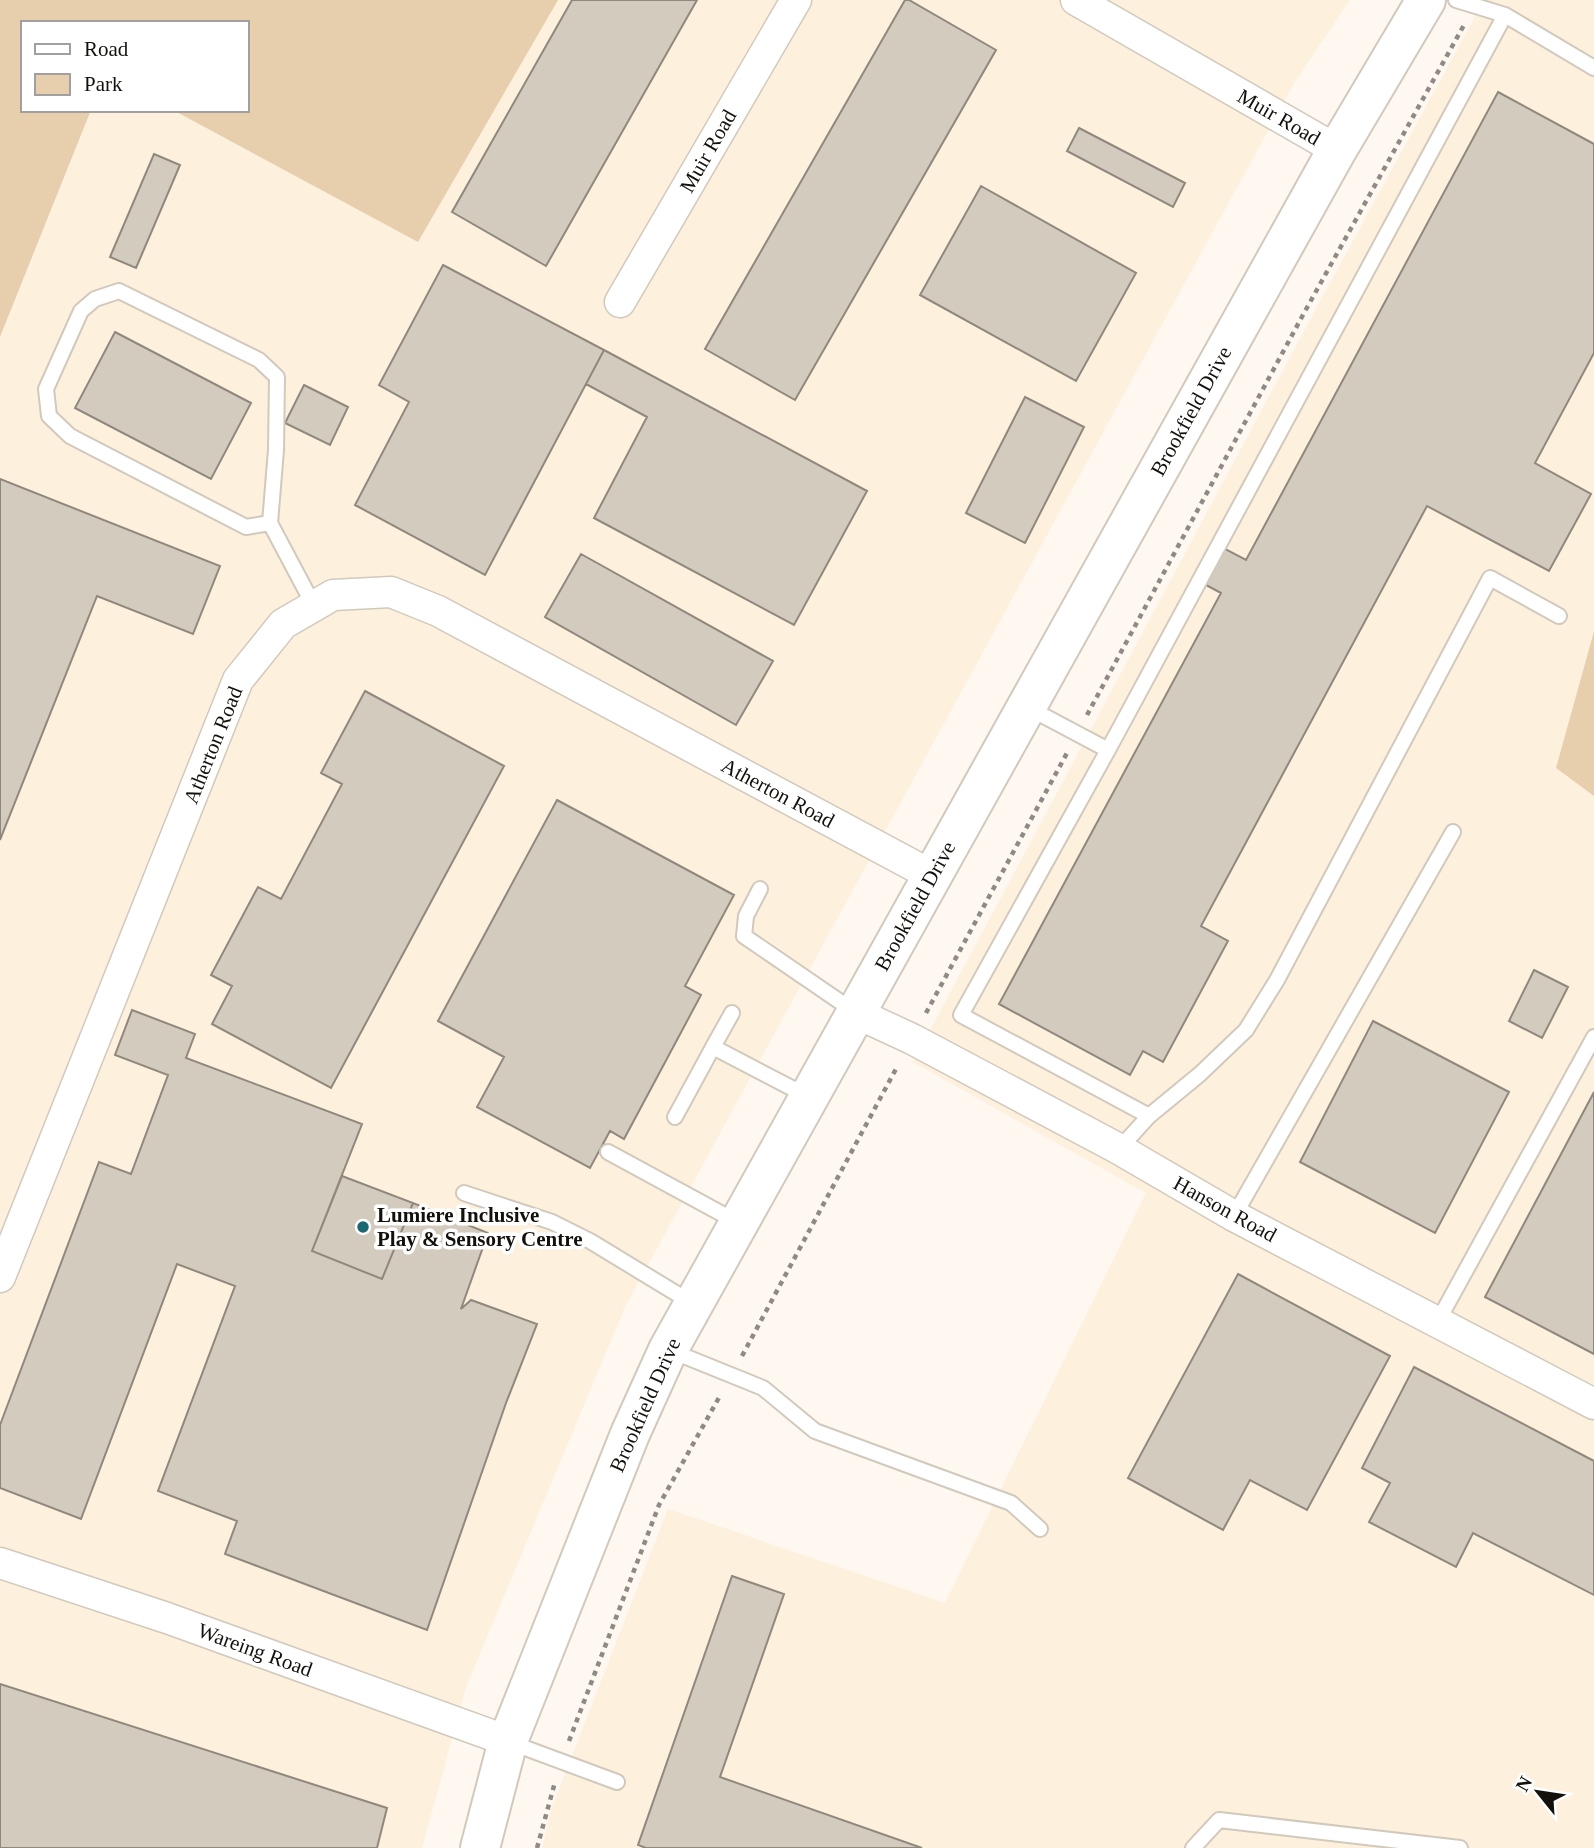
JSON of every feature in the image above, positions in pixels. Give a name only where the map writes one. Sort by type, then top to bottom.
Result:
[{"type":"street","name":"Muir Road","points":[[620,302],[796,0]]},
{"type":"street","name":"Muir Road","points":[[1076,0],[1337,150]]},
{"type":"street","name":"Brookfield Drive","points":[[480,1848],[508,1741],[630,1434],[668,1350],[1337,150],[1426,0]]},
{"type":"street","name":"Atherton Road","points":[[0,1277],[238,680],[283,624],[332,595],[391,592],[438,611],[931,875]]},
{"type":"street","name":"Hanson Road","points":[[856,1013],[912,1039],[1119,1149],[1234,1216],[1594,1404]]},
{"type":"street","name":"Wareing Road","points":[[0,1563],[167,1618],[508,1741]]},
{"type":"lane","points":[[1456,0],[1505,15],[1594,68]]},
{"type":"lane","points":[[1149,1116],[961,1015],[1108,750],[1505,15]]},
{"type":"lane","points":[[270,523],[246,527],[70,436],[49,415],[46,389],[81,311],[95,299],[119,291],[259,360],[277,377],[276,450],[270,523],[314,606]]},
{"type":"lane","points":[[1119,1149],[1149,1116],[1200,1074],[1246,1030],[1277,980],[1490,579],[1559,616]]},
{"type":"lane","points":[[1026,706],[1108,750]]},
{"type":"lane","points":[[1234,1216],[1453,832]]},
{"type":"lane","points":[[760,888],[746,916],[744,936],[856,1013]]},
{"type":"lane","points":[[675,1117],[732,1013]]},
{"type":"lane","points":[[1438,1321],[1594,1037]]},
{"type":"lane","points":[[713,1047],[808,1097]]},
{"type":"lane","points":[[608,1152],[738,1223]]},
{"type":"lane","points":[[464,1192],[561,1227],[645,1273],[693,1304]]},
{"type":"lane","points":[[668,1350],[764,1388],[815,1432],[1011,1503],[1040,1529]]},
{"type":"lane","points":[[508,1741],[617,1782]]},
{"type":"lane","points":[[1194,1848],[1219,1820],[1460,1848]]},
{"type":"path","points":[[537,1848],[561,1760],[659,1505],[1310,301],[1474,6]]},
{"type":"shaded area","points":[[558,0],[1350,0],[1293,85],[625,1307],[466,1687],[422,1848],[0,1848],[0,337],[90,112],[177,112],[418,242]]},
{"type":"shaded area","points":[[1484,0],[1594,0],[1594,631],[1556,768],[1594,796],[1594,1848],[542,1848],[551,1810],[668,1509],[945,1603],[1146,1193],[913,1062]]},
{"type":"green space","points":[[0,0],[558,0],[418,242],[177,112],[248,112],[248,21],[21,21],[21,112],[90,112],[0,337]]},
{"type":"green space","points":[[1594,631],[1594,796],[1556,768]]},
{"type":"building","points":[[572,0],[697,0],[546,266],[452,212]]},
{"type":"building","points":[[905,0],[996,50],[795,400],[705,349]]},
{"type":"building","points":[[1498,92],[1594,144],[1594,353],[1535,463],[1591,494],[1549,571],[1427,506],[1201,926],[1228,941],[1163,1062],[1143,1051],[1130,1075],[999,1004],[1221,593],[1193,578],[1212,542],[1246,560]]},
{"type":"building","points":[[1079,128],[1185,183],[1173,207],[1067,151]]},
{"type":"building","points":[[154,154],[180,165],[136,268],[110,257]]},
{"type":"building","points":[[981,186],[1136,273],[1076,381],[920,295]]},
{"type":"building","points":[[443,265],[604,350],[485,575],[355,505],[409,402],[379,385]]},
{"type":"building","points":[[115,332],[251,403],[211,479],[75,408]]},
{"type":"building","points":[[604,350],[867,491],[794,625],[594,518],[647,417],[586,384]]},
{"type":"building","points":[[304,385],[348,407],[330,445],[285,423]]},
{"type":"building","points":[[1025,397],[1084,427],[1025,543],[966,513]]},
{"type":"building","points":[[0,479],[220,566],[193,634],[97,596],[0,840]]},
{"type":"building","points":[[581,554],[773,661],[736,725],[545,617]]},
{"type":"building","points":[[365,691],[504,766],[331,1088],[212,1024],[232,986],[211,975],[258,887],[281,899],[342,784],[321,773]]},
{"type":"building","points":[[557,800],[734,895],[685,986],[701,995],[624,1139],[610,1131],[590,1168],[477,1107],[504,1057],[438,1021]]},
{"type":"building","points":[[1534,970],[1568,987],[1542,1038],[1509,1021]]},
{"type":"building","points":[[132,1010],[195,1034],[186,1058],[362,1124],[312,1251],[382,1279],[413,1203],[488,1233],[461,1309],[471,1300],[537,1324],[506,1403],[427,1630],[225,1554],[237,1521],[158,1491],[235,1286],[177,1264],[81,1519],[0,1488],[0,1425],[99,1162],[131,1174],[168,1075],[115,1055]]},
{"type":"building","points":[[1373,1021],[1509,1092],[1435,1233],[1300,1162]]},
{"type":"building","points":[[1594,1092],[1594,1354],[1485,1297]]},
{"type":"building","name":"Lumiere Inclusive Play & Sensory Centre","points":[[342,1176],[413,1203],[382,1279],[312,1251]]},
{"type":"building","points":[[1238,1274],[1390,1356],[1307,1510],[1250,1480],[1223,1530],[1128,1478]]},
{"type":"building","points":[[1414,1367],[1594,1461],[1594,1595],[1473,1533],[1456,1567],[1369,1522],[1390,1483],[1362,1468]]},
{"type":"building","points":[[732,1576],[784,1594],[720,1777],[922,1848],[646,1848],[638,1845]]},
{"type":"building","points":[[0,1684],[387,1808],[377,1848],[0,1848]]},
{"type":"place","name":"Lumiere Inclusive Play & Sensory Centre","points":[[363,1227]]}]
